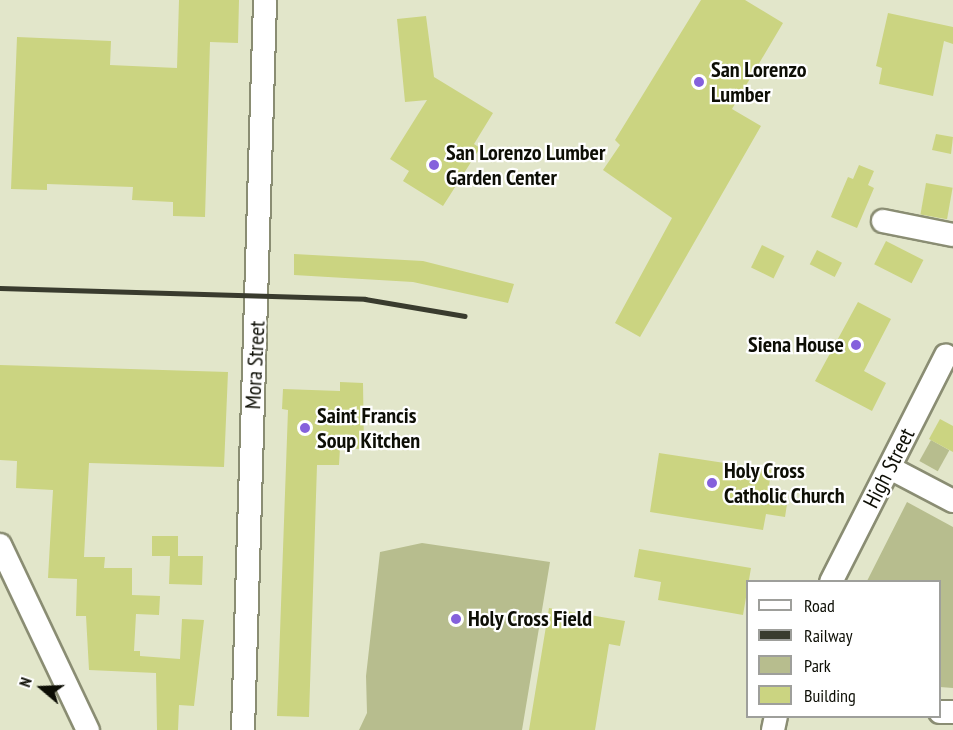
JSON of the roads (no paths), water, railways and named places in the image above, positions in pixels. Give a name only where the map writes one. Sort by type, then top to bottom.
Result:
[{"type":"street","name":"Mora Street","points":[[243,730],[265,0]]},
{"type":"street","points":[[883,221],[953,235]]},
{"type":"street","name":"High Street","points":[[832,580],[946,355]]},
{"type":"street","points":[[890,468],[953,501]]},
{"type":"street","points":[[0,545],[88,730]]},
{"type":"railway","points":[[0,288],[365,299],[465,316]]},
{"type":"place","name":"San Lorenzo Lumber","points":[[699,82]]},
{"type":"place","name":"San Lorenzo Lumber Garden Center","points":[[434,165]]},
{"type":"place","name":"Siena House","points":[[856,345]]},
{"type":"place","name":"Saint Francis Soup Kitchen","points":[[305,428]]},
{"type":"place","name":"Holy Cross Catholic Church","points":[[712,483]]},
{"type":"place","name":"Holy Cross Field","points":[[456,619]]}]
